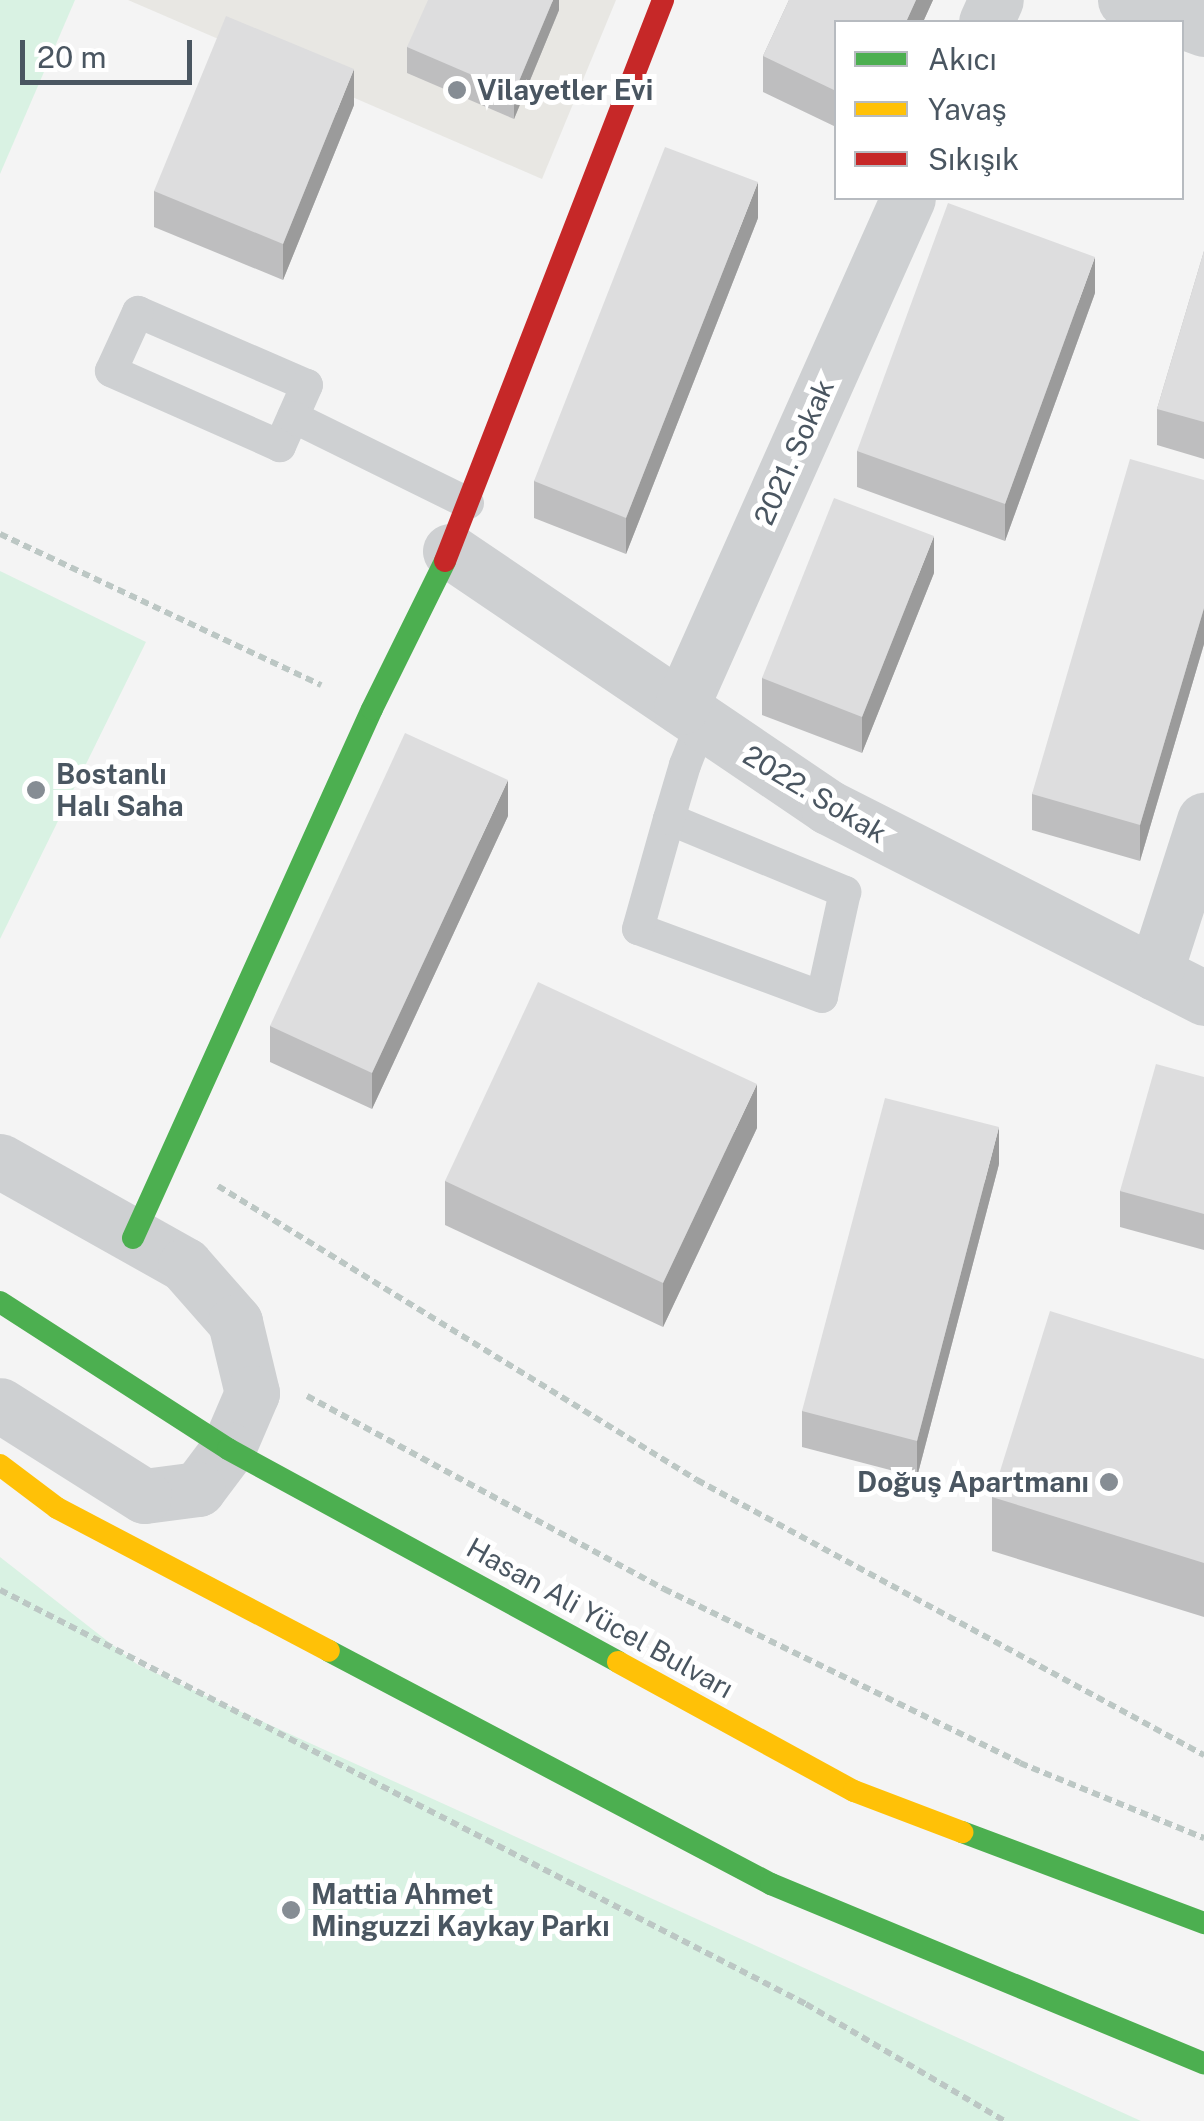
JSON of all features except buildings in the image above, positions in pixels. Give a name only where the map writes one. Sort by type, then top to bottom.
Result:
[{"type":"main road","points":[[133,1238],[372,709],[459,527],[663,0]]},
{"type":"main road","name":"Hasan Ali Yücel Bulvarı","points":[[0,1302],[228,1449],[854,1790],[1204,1923]]},
{"type":"main road","points":[[0,1465],[57,1508],[771,1884],[1204,2063]]},
{"type":"street","points":[[1125,0],[1181,20]]},
{"type":"street","name":"2021. Sokak","points":[[691,715],[907,200]]},
{"type":"street","name":"2022. Sokak","points":[[459,527],[691,715],[828,808],[1204,998]]},
{"type":"street","points":[[1155,974],[1204,820]]},
{"type":"street","points":[[0,1161],[185,1265],[235,1322],[252,1393],[228,1449],[198,1489],[144,1496],[0,1404]]},
{"type":"lane","points":[[138,312],[307,386],[293,417],[280,446],[111,371],[138,312]]},
{"type":"lane","points":[[293,417],[366,450],[459,527]]},
{"type":"lane","points":[[670,819],[845,892],[822,998],[638,930],[670,819],[691,715]]},
{"type":"path","points":[[0,534],[372,709]]},
{"type":"path","points":[[216,1185],[698,1480],[1204,1755]]},
{"type":"path","points":[[298,1379],[306,1396],[664,1589],[1020,1763],[1204,1838]]},
{"type":"path","points":[[0,1590],[806,2004],[1006,2121]]},
{"type":"shaded area","name":"Vilayetler Evi","points":[[128,0],[616,0],[542,179]]},
{"type":"green space","points":[[0,0],[75,0],[0,174]]},
{"type":"green space","name":"Bostanlı Halı Saha","points":[[0,571],[146,642],[0,939]]},
{"type":"green space","name":"Mattia Ahmet Minguzzi Kaykay Parkı","points":[[0,1557],[138,1665],[1141,2121],[0,2121]]},
{"type":"traffic: fast","points":[[133,1238],[372,709],[445,561]]},
{"type":"traffic: fast","points":[[0,1302],[228,1449],[618,1662]]},
{"type":"traffic: fast","points":[[329,1651],[771,1884],[1204,2063]]},
{"type":"traffic: fast","points":[[962,1832],[1204,1923]]},
{"type":"traffic: slow","points":[[0,1465],[57,1508],[329,1651]]},
{"type":"traffic: slow","points":[[618,1662],[854,1791],[962,1832]]},
{"type":"traffic: jam","points":[[445,561],[663,0]]},
{"type":"place","name":"Vilayetler Evi","points":[[457,90]]},
{"type":"place","name":"Bostanlı Halı Saha","points":[[36,790]]},
{"type":"place","name":"Doğuş Apartmanı","points":[[1109,1482]]},
{"type":"place","name":"Mattia Ahmet Minguzzi Kaykay Parkı","points":[[291,1910]]}]
